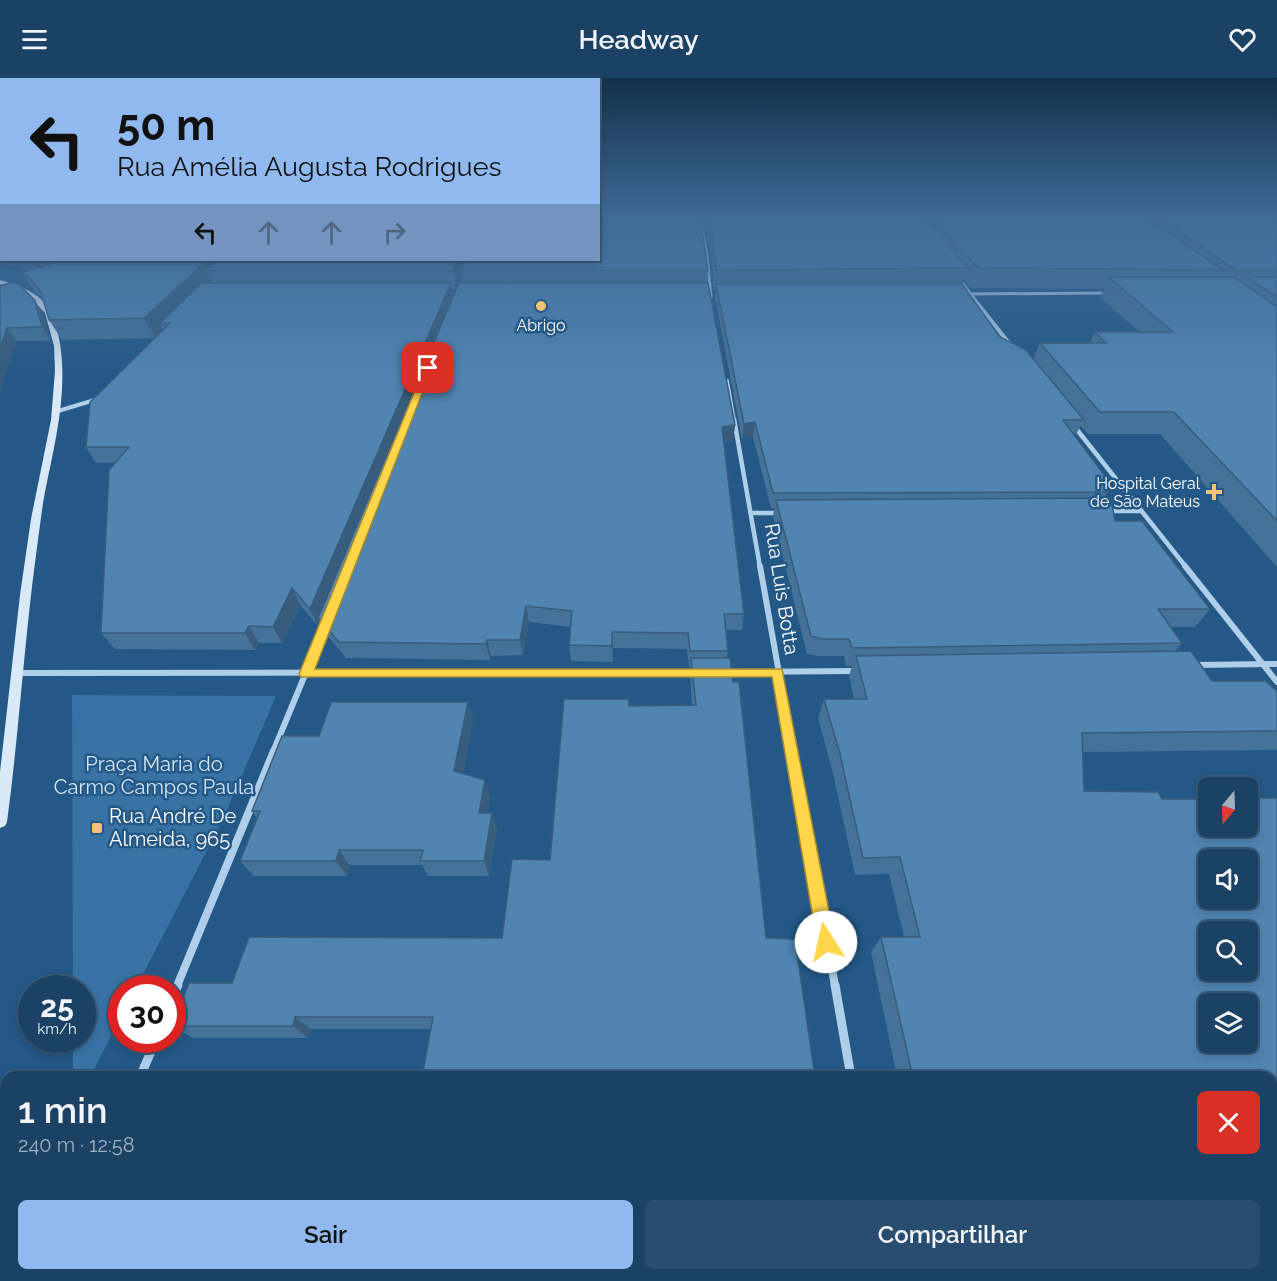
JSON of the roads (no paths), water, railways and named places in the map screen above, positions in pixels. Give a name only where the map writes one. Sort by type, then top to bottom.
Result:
[{"type":"main road","points":[[0,282],[29,292],[42,302],[51,319],[57,350],[58,411],[36,518],[6,746],[0,822]]},
{"type":"street","points":[[708,269],[712,304]]},
{"type":"street","points":[[957,276],[1016,352]]},
{"type":"street","points":[[0,289],[10,285]]},
{"type":"street","points":[[710,293],[722,293]]},
{"type":"street","points":[[958,294],[1119,293]]},
{"type":"street","name":"Rua Luis Botta","points":[[725,374],[752,513],[778,672],[850,1071]]},
{"type":"street","points":[[58,411],[101,398]]},
{"type":"street","points":[[1067,418],[1277,682]]},
{"type":"street","points":[[1096,511],[1141,511]]},
{"type":"street","points":[[752,513],[787,513]]},
{"type":"street","points":[[182,975],[328,619]]},
{"type":"street","points":[[1180,665],[1277,664]]},
{"type":"street","points":[[719,672],[860,671]]},
{"type":"street","points":[[17,673],[707,672]]},
{"type":"street","points":[[143,1071],[150,1053]]},
{"type":"place","name":"Abrigo","points":[[541,306]]},
{"type":"place","name":"Hospital Geral de São Mateus","points":[[1214,492]]},
{"type":"place","name":"Rua André De Almeida, 965","points":[[97,828]]},
{"type":"park label","name":"Praça Maria do Carmo Campos Paula","points":[[154,776]]}]
